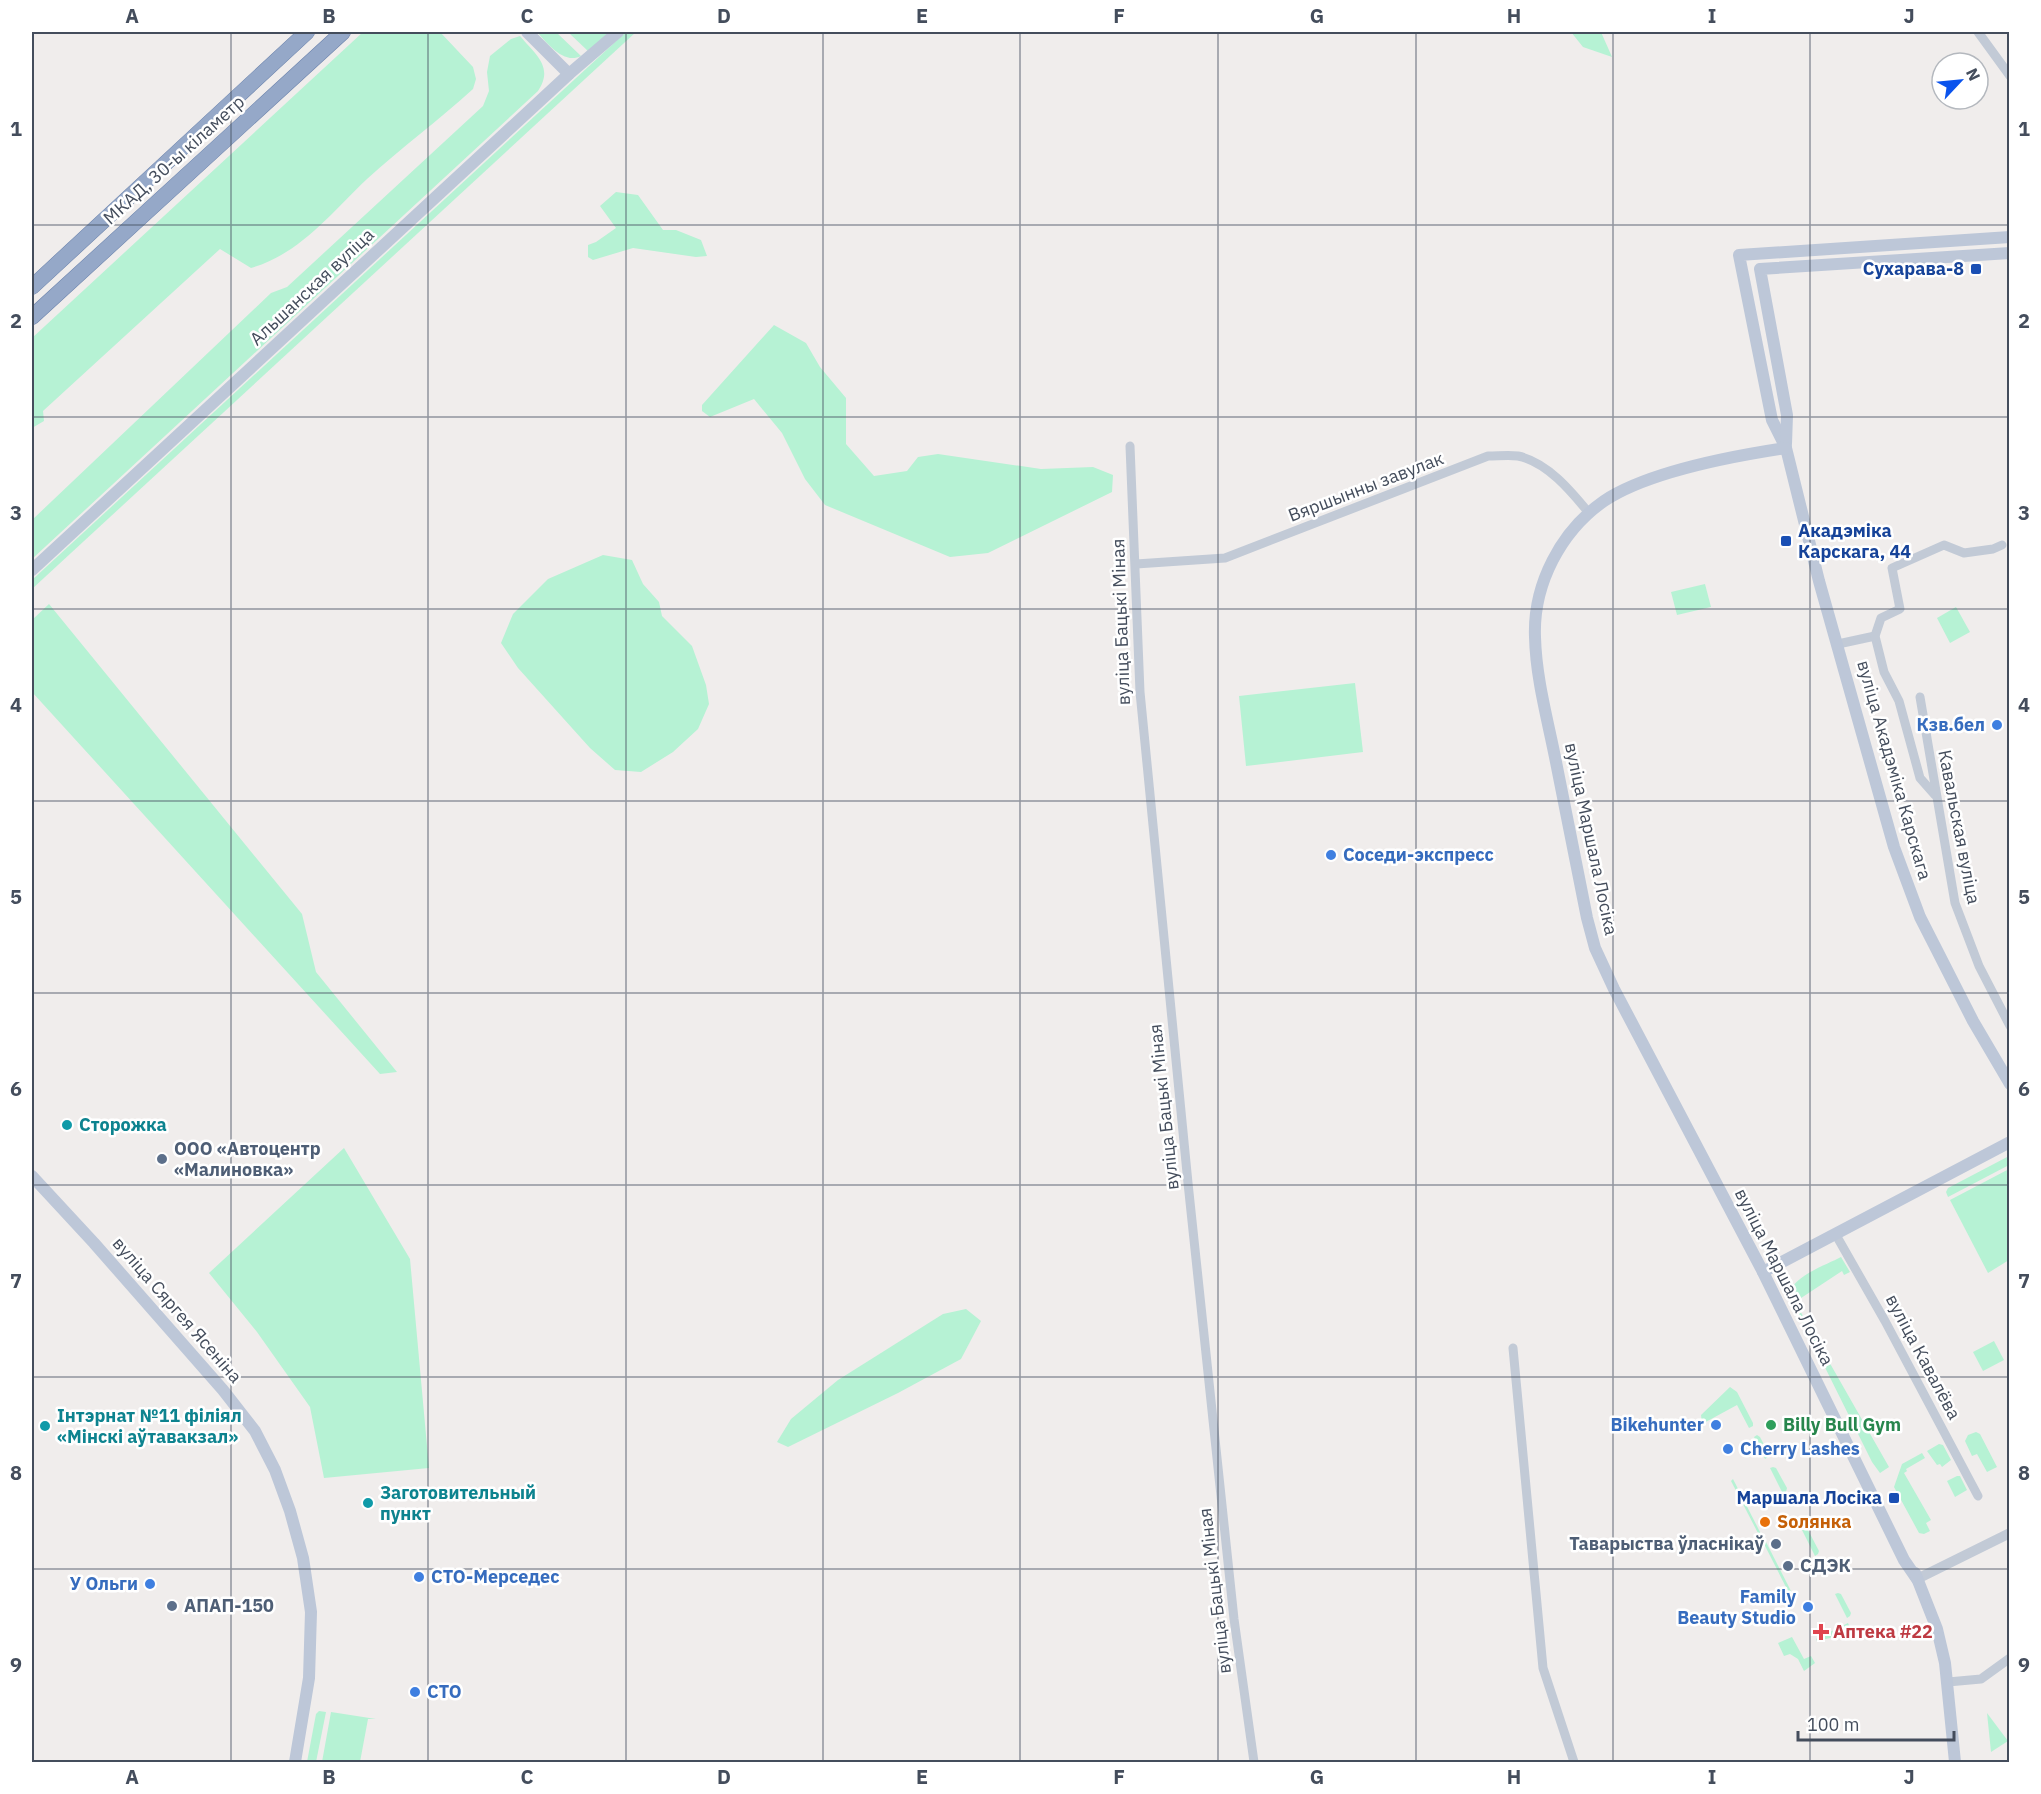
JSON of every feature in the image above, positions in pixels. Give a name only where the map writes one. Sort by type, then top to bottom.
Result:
[{"type":"highway","name":"МКАД, 30-ы кіламетр","points":[[32,287],[307,32]]},
{"type":"highway","name":"МКАД, 30-ы кіламетр","points":[[32,317],[344,32]]},
{"type":"main road","points":[[527,32],[569,74]]},
{"type":"main road","name":"Альшанская вуліца","points":[[32,570],[569,74],[618,32]]},
{"type":"main road","points":[[1786,448],[1772,420],[1739,255],[2010,237]]},
{"type":"main road","points":[[1742,270],[2010,253]]},
{"type":"main road","points":[[1760,270],[1787,415],[1786,448]]},
{"type":"main road","name":"вуліца Маршала Лосіка","points":[[1786,448],[1705,464],[1650,478],[1618,493],[1588,513],[1570,532],[1552,561],[1539,598],[1535,636],[1547,719],[1595,948],[1614,989],[1763,1272],[1834,1414],[1846,1430],[1868,1472],[1910,1557],[1937,1629],[1948,1682],[1955,1762]]},
{"type":"main road","name":"вуліца Акадэміка Карскага","points":[[1786,448],[1819,581],[1884,815],[1920,917],[1973,1021],[2010,1084]]},
{"type":"main road","points":[[1763,1272],[2010,1142]]},
{"type":"main road","name":"вуліца Сяргея Ясеніна","points":[[32,1176],[223,1390],[255,1431],[275,1470],[290,1511],[303,1558],[311,1612],[309,1678],[295,1762]]},
{"type":"street","points":[[1978,32],[2010,76]]},
{"type":"street","name":"вуліца Бацькі Міная","points":[[1130,446],[1140,692],[1232,1608],[1254,1762]]},
{"type":"street","name":"Вяршынны завулак","points":[[1136,564],[1225,558],[1488,456],[1518,456],[1543,468],[1573,493],[1588,513]]},
{"type":"street","points":[[1935,795],[1920,778],[1899,700],[1884,672],[1875,636],[1881,618],[1900,609],[1892,568],[1944,545],[1964,554],[1993,549],[2002,545]]},
{"type":"street","points":[[1838,644],[1875,636]]},
{"type":"street","name":"Кавальская вуліца","points":[[1920,697],[1955,903],[1979,966],[2010,1026]]},
{"type":"street","name":"вуліца Кавалёва","points":[[1836,1235],[1891,1331],[1978,1496]]},
{"type":"street","points":[[1513,1348],[1544,1668],[1574,1762]]},
{"type":"street","points":[[1917,1579],[2010,1533]]},
{"type":"street","points":[[1948,1682],[1981,1679],[2010,1658]]},
{"type":"green space","points":[[363,32],[440,32],[473,67],[476,79],[473,89],[367,179],[314,231],[285,253],[251,268],[220,249],[43,411],[44,421],[32,428],[32,338]]},
{"type":"green space","points":[[537,32],[556,32],[581,56],[568,58],[556,52]]},
{"type":"green space","points":[[568,32],[611,32],[589,52]]},
{"type":"green space","points":[[626,32],[636,32],[32,589],[32,580]]},
{"type":"green space","points":[[1571,32],[1601,32],[1612,57],[1583,47]]},
{"type":"green space","points":[[520,36],[537,55],[544,68],[542,83],[538,91],[32,559],[32,520],[271,293],[287,287],[483,106],[489,91],[487,72],[490,56],[511,39]]},
{"type":"green space","points":[[616,192],[638,195],[663,230],[676,230],[701,240],[707,256],[696,257],[633,248],[593,260],[588,257],[588,245],[616,228],[600,206]]},
{"type":"green space","points":[[774,325],[806,343],[820,367],[846,398],[846,444],[874,476],[907,471],[918,457],[938,454],[1041,469],[1093,467],[1113,475],[1112,492],[988,553],[950,557],[825,505],[805,479],[782,433],[754,399],[710,417],[702,411],[702,405]]},
{"type":"green space","points":[[603,555],[632,560],[643,584],[659,602],[662,616],[692,646],[706,685],[709,704],[698,729],[673,752],[641,772],[615,770],[590,748],[518,668],[501,643],[513,614],[548,579]]},
{"type":"green space","points":[[1705,584],[1711,607],[1677,615],[1671,592]]},
{"type":"green space","points":[[49,604],[302,914],[316,972],[397,1072],[380,1074],[32,692],[32,620]]},
{"type":"green space","points":[[1956,607],[1970,632],[1950,643],[1937,618]]},
{"type":"green space","points":[[1355,683],[1363,752],[1246,766],[1239,696]]},
{"type":"green space","points":[[344,1148],[410,1259],[429,1468],[324,1478],[310,1407],[257,1332],[209,1273]]},
{"type":"green space","points":[[2009,1156],[2009,1165],[1948,1197],[1946,1192],[1948,1188]]},
{"type":"green space","points":[[2009,1169],[2009,1260],[1988,1273],[1950,1200]]},
{"type":"green space","points":[[1841,1257],[1850,1272],[1844,1275],[1842,1271],[1795,1302],[1889,1467],[1880,1473],[1872,1462],[1789,1295],[1791,1289],[1802,1277]]},
{"type":"green space","points":[[966,1309],[981,1321],[961,1359],[788,1447],[777,1442],[791,1419],[838,1380],[943,1314]]},
{"type":"green space","points":[[1994,1341],[2004,1360],[1983,1371],[1973,1352]]},
{"type":"green space","points":[[1730,1387],[1737,1392],[1753,1426],[1749,1428],[1737,1405],[1702,1424],[1701,1415]]},
{"type":"green space","points":[[1976,1432],[1980,1434],[1997,1467],[1987,1472],[1977,1454],[1972,1456],[1965,1441],[1968,1435]]},
{"type":"green space","points":[[1757,1435],[1769,1454],[1765,1459],[1754,1437]]},
{"type":"green space","points":[[1939,1444],[1943,1445],[1951,1460],[1942,1467],[1940,1464],[1937,1465],[1927,1451]]},
{"type":"green space","points":[[1922,1453],[1925,1458],[1906,1469],[1904,1473],[1931,1520],[1926,1523],[1930,1531],[1924,1534],[1919,1533],[1894,1487],[1902,1464]]},
{"type":"green space","points":[[1770,1468],[1776,1468],[1787,1488],[1783,1494]]},
{"type":"green space","points":[[1960,1476],[1967,1490],[1955,1497],[1947,1481]]},
{"type":"green space","points":[[1733,1479],[1761,1534],[1759,1535],[1731,1481]]},
{"type":"green space","points":[[1805,1528],[1819,1551],[1815,1556],[1802,1530]]},
{"type":"green space","points":[[1765,1540],[1793,1595],[1790,1595],[1763,1542]]},
{"type":"green space","points":[[1835,1594],[1841,1594],[1851,1613],[1847,1618]]},
{"type":"green space","points":[[1848,1623],[1852,1633],[1817,1641],[1816,1639]]},
{"type":"green space","points":[[1792,1637],[1804,1659],[1811,1656],[1815,1663],[1804,1671],[1798,1659],[1790,1654],[1784,1656],[1778,1643]]},
{"type":"green space","points":[[319,1711],[326,1712],[316,1762],[307,1762],[316,1714]]},
{"type":"green space","points":[[331,1712],[376,1719],[368,1719],[360,1762],[322,1762]]},
{"type":"green space","points":[[1987,1713],[2008,1741],[1991,1752]]},
{"type":"place","name":"Сухарава-8","points":[[1976,269]]},
{"type":"place","name":"Акадэміка Карскага, 44","points":[[1786,541]]},
{"type":"place","name":"Кзв.бел","points":[[1997,725]]},
{"type":"place","name":"Соседи-экспресс","points":[[1331,855]]},
{"type":"place","name":"Сторожка","points":[[67,1125]]},
{"type":"place","name":"ООО «Автоцентр «Малиновка»","points":[[162,1159]]},
{"type":"place","name":"Bikehunter","points":[[1716,1425]]},
{"type":"place","name":"Billy Bull Gym","points":[[1771,1425]]},
{"type":"place","name":"Інтэрнат №11 філіял «Мінскі аўтавакзал»","points":[[45,1426]]},
{"type":"place","name":"Cherry Lashes","points":[[1728,1449]]},
{"type":"place","name":"Маршала Лосіка","points":[[1894,1498]]},
{"type":"place","name":"Заготовительный пункт","points":[[368,1503]]},
{"type":"place","name":"Sолянка","points":[[1765,1522]]},
{"type":"place","name":"Таварыства ўласнікаў","points":[[1776,1544]]},
{"type":"place","name":"СДЭК","points":[[1788,1566]]},
{"type":"place","name":"СТО-Мерседес","points":[[419,1577]]},
{"type":"place","name":"У Ольги","points":[[150,1584]]},
{"type":"place","name":"АПАП-150","points":[[172,1606]]},
{"type":"place","name":"Family Beauty Studio","points":[[1808,1607]]},
{"type":"place","name":"Аптека #22","points":[[1821,1632]]},
{"type":"place","name":"СТО","points":[[415,1692]]}]
